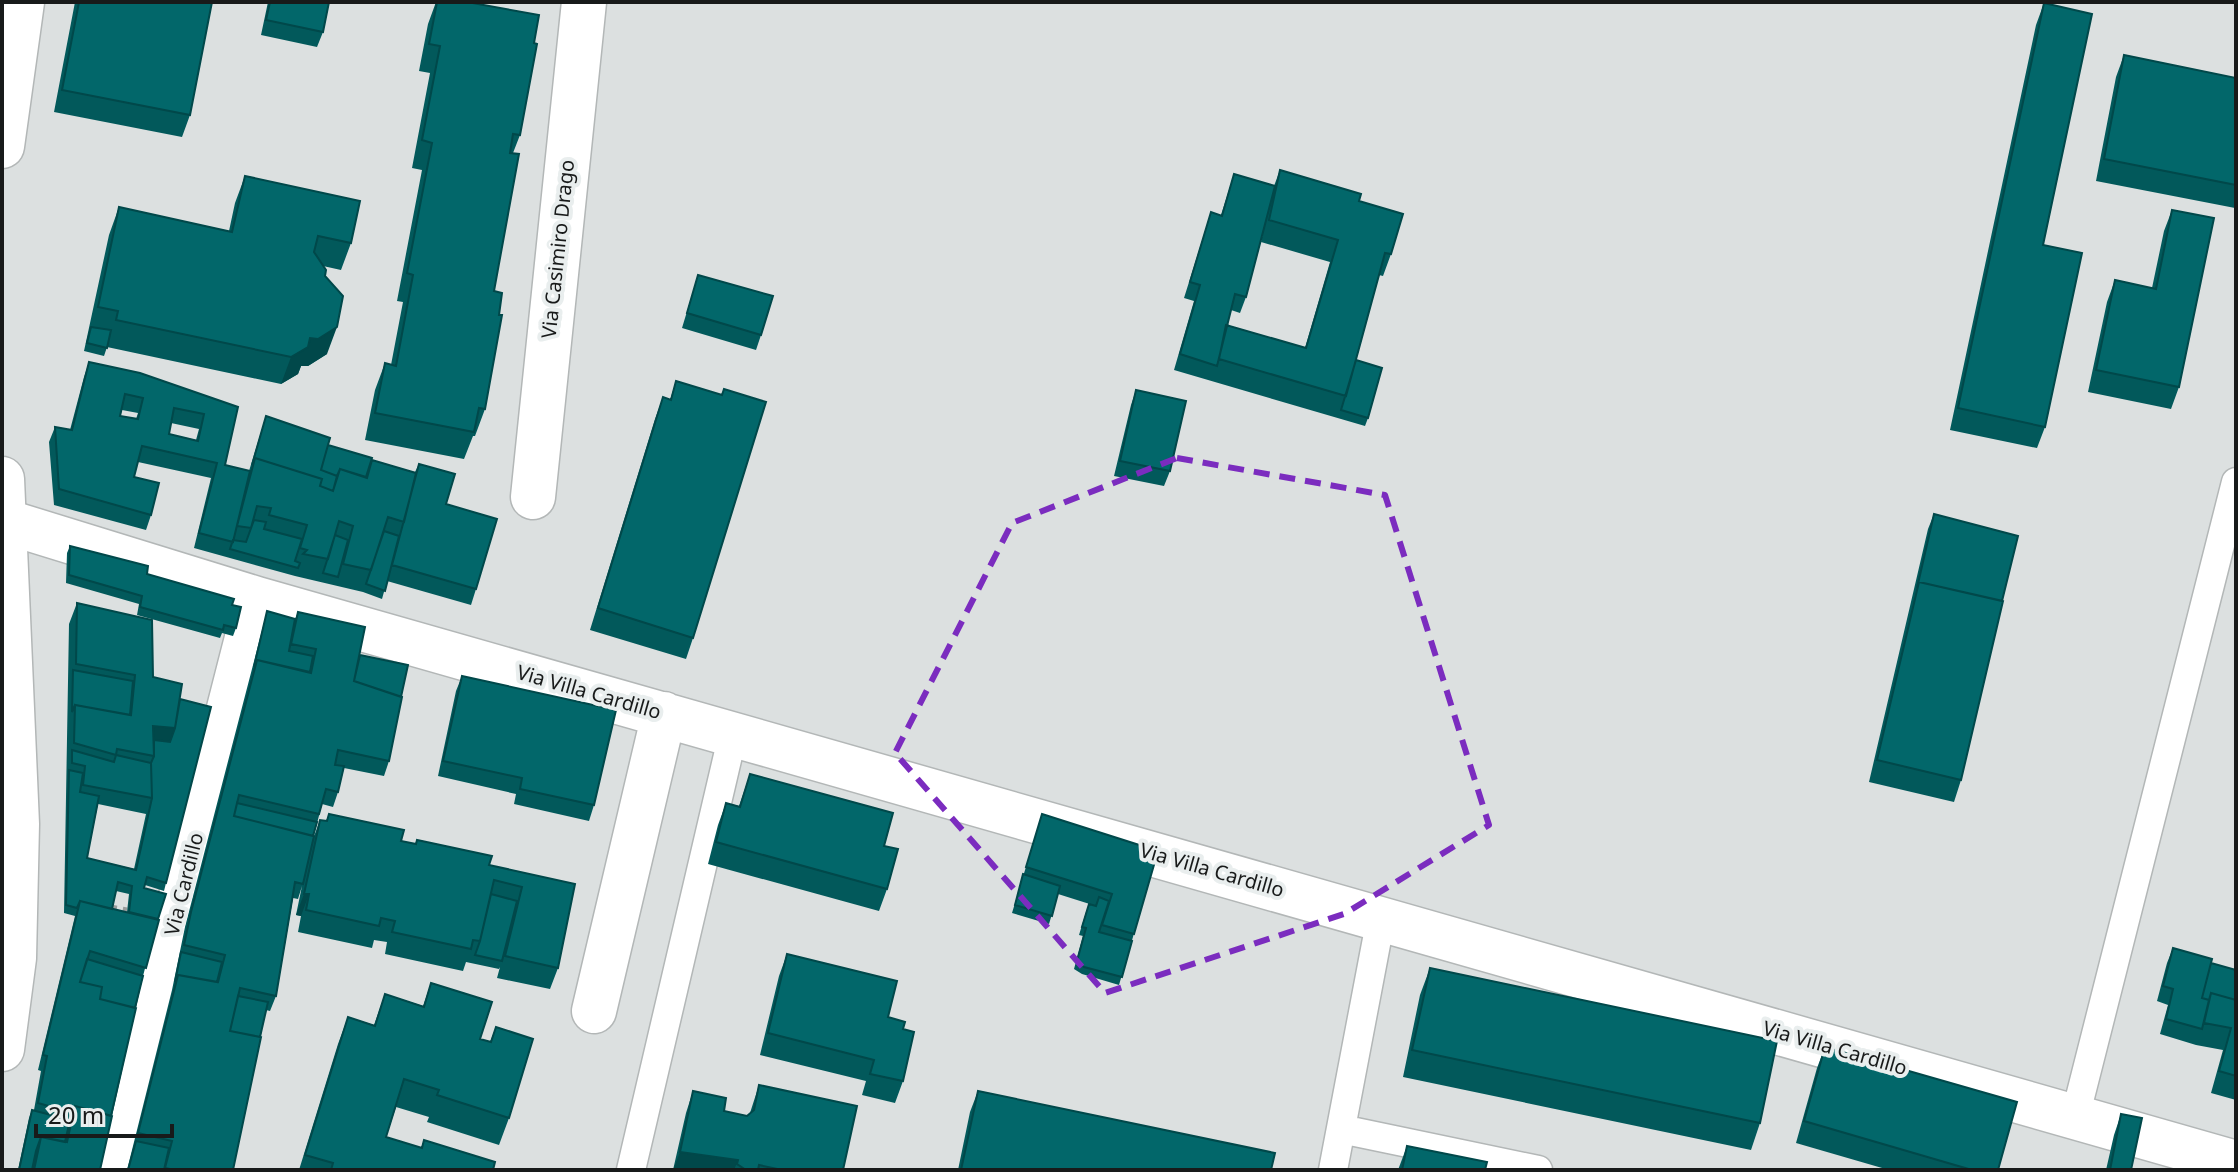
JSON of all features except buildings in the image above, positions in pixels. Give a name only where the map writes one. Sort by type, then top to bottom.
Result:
[{"type":"street","points":[[2,146],[22,2]]},
{"type":"street","name":"Via Casimiro Drago","points":[[533,497],[584,2]]},
{"type":"street","points":[[2,1049],[14,958],[17,824],[3,500]]},
{"type":"street","name":"Via Villa Cardillo","points":[[3,500],[257,599],[2236,1163]]},
{"type":"street","name":"Via Cardillo","points":[[111,1170],[257,599]]},
{"type":"street","points":[[594,1011],[664,714]]},
{"type":"lane","points":[[2075,1117],[2236,482]]},
{"type":"lane","points":[[631,1170],[733,734]]},
{"type":"lane","points":[[1333,1170],[1381,918]]},
{"type":"lane","points":[[1341,1129],[1538,1170]]},
{"type":"path","points":[[111,907],[127,910]]},
{"type":"highlighted area","points":[[1177,458],[1385,495],[1489,825],[1344,914],[1105,993],[895,753],[1012,523]]}]
